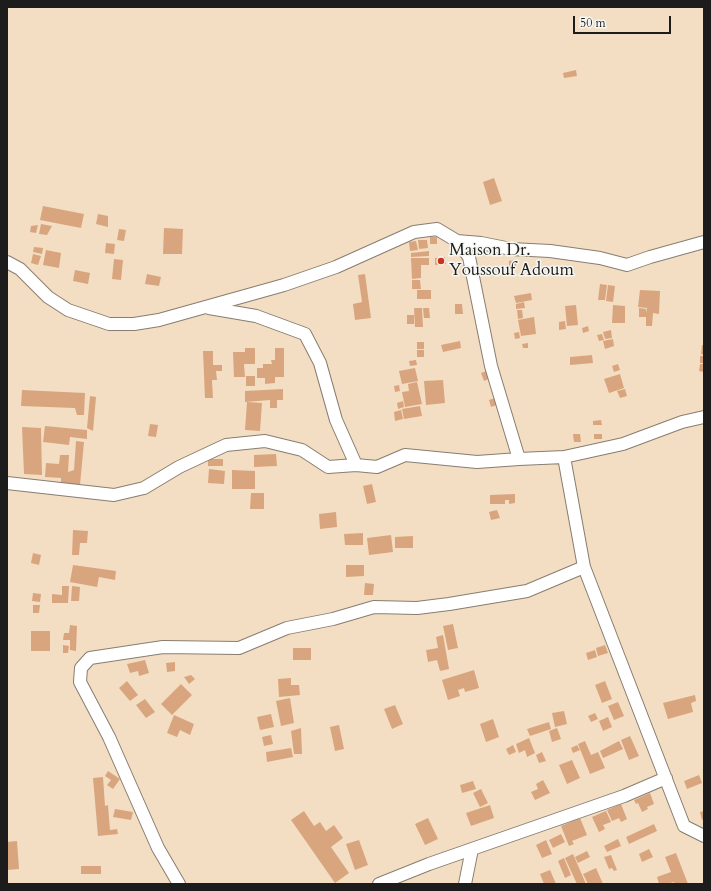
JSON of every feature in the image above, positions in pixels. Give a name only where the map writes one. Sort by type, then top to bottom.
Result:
[{"type":"street","points":[[7,262],[20,269],[48,297],[68,310],[109,324],[134,324],[160,320],[284,285],[336,267],[414,232],[437,230],[457,241],[481,243],[511,249],[572,254],[600,258],[627,265],[650,256],[704,242]]},
{"type":"street","points":[[457,241],[469,257],[491,366],[519,459]]},
{"type":"street","points":[[206,308],[256,316],[304,334],[320,363],[336,420],[356,465]]},
{"type":"street","points":[[7,483],[114,495],[144,488],[179,467],[226,445],[265,441],[302,450],[328,467],[356,465],[377,467],[405,455],[478,462],[564,458],[623,444],[682,422],[704,417]]},
{"type":"street","points":[[564,458],[584,567],[684,826],[704,836]]},
{"type":"street","points":[[179,884],[158,848],[108,737],[80,682],[81,668],[90,658],[163,647],[239,648],[288,628],[332,619],[374,607],[417,608],[449,604],[527,590],[584,567]]},
{"type":"street","points":[[379,884],[429,864],[624,796],[666,778]]},
{"type":"street","points":[[465,884],[472,849]]},
{"type":"building","points":[[576,70],[577,76],[564,78],[563,73]]},
{"type":"building","points":[[494,178],[502,201],[490,205],[483,182]]},
{"type":"building","points":[[43,206],[84,214],[81,228],[40,220]]},
{"type":"building","points":[[98,214],[108,216],[108,227],[96,224]]},
{"type":"building","points":[[41,224],[52,226],[47,235],[39,234]]},
{"type":"building","points":[[38,225],[36,233],[30,232],[31,226]]},
{"type":"building","points":[[164,228],[183,229],[182,254],[163,254]]},
{"type":"building","points":[[119,229],[126,230],[124,241],[117,240]]},
{"type":"building","points":[[430,237],[437,237],[437,244],[430,244]]},
{"type":"building","points":[[418,240],[427,240],[428,248],[419,249]]},
{"type":"building","points":[[416,241],[418,250],[410,251],[409,242]]},
{"type":"building","points":[[106,243],[115,244],[114,254],[105,253]]},
{"type":"building","points":[[34,247],[43,248],[42,254],[33,252]]},
{"type":"building","points":[[46,250],[61,253],[59,268],[43,265]]},
{"type":"building","points":[[429,251],[429,256],[411,257],[411,253]]},
{"type":"building","points":[[33,254],[41,256],[38,265],[31,263]]},
{"type":"building","points":[[445,257],[446,264],[435,265],[435,258]]},
{"type":"building","points":[[411,258],[429,258],[429,265],[421,265],[421,278],[412,279]]},
{"type":"building","points":[[114,259],[123,260],[121,280],[112,279]]},
{"type":"building","points":[[516,260],[516,266],[509,267],[509,261]]},
{"type":"building","points":[[75,270],[90,273],[88,284],[73,281]]},
{"type":"building","points":[[147,274],[161,277],[159,286],[145,284]]},
{"type":"building","points":[[365,274],[371,318],[355,320],[353,304],[362,302],[358,275]]},
{"type":"building","points":[[412,280],[420,280],[421,289],[412,289]]},
{"type":"building","points":[[600,284],[607,285],[605,300],[598,300]]},
{"type":"building","points":[[608,285],[615,286],[613,302],[606,301]]},
{"type":"building","points":[[417,290],[431,290],[431,299],[417,299]]},
{"type":"building","points":[[640,290],[660,291],[659,314],[653,313],[652,326],[646,326],[646,317],[639,317],[639,308],[646,309],[646,313],[647,308],[638,307]]},
{"type":"building","points":[[531,293],[532,300],[516,303],[514,296]]},
{"type":"building","points":[[524,302],[525,308],[516,309],[516,304]]},
{"type":"building","points":[[455,304],[462,304],[463,314],[455,314]]},
{"type":"building","points":[[576,305],[578,325],[567,326],[565,306]]},
{"type":"building","points":[[613,305],[625,306],[625,323],[612,323]]},
{"type":"building","points":[[414,308],[422,308],[423,327],[415,327]]},
{"type":"building","points":[[423,308],[429,308],[430,318],[424,318]]},
{"type":"building","points":[[517,310],[522,310],[523,318],[518,319]]},
{"type":"building","points":[[407,315],[414,315],[414,324],[407,324]]},
{"type":"building","points":[[534,317],[536,334],[521,336],[518,320]]},
{"type":"building","points":[[565,321],[566,329],[559,330],[559,322]]},
{"type":"building","points":[[588,326],[589,331],[583,333],[582,328]]},
{"type":"building","points":[[611,330],[612,338],[605,339],[603,332]]},
{"type":"building","points":[[519,332],[520,338],[515,339],[514,333]]},
{"type":"building","points":[[602,334],[604,340],[599,341],[597,335]]},
{"type":"building","points":[[613,339],[614,346],[605,349],[603,341]]},
{"type":"building","points":[[460,341],[461,348],[443,352],[441,345]]},
{"type":"building","points":[[417,342],[424,342],[424,349],[417,349]]},
{"type":"building","points":[[528,343],[528,348],[523,348],[522,344]]},
{"type":"building","points":[[702,345],[704,345],[704,355],[701,354]]},
{"type":"building","points":[[245,348],[255,348],[255,364],[244,364],[245,377],[234,377],[233,352],[245,352]]},
{"type":"building","points":[[275,348],[284,348],[284,377],[275,377],[275,383],[265,384],[265,378],[257,378],[257,368],[263,368],[263,364],[272,364],[271,360],[275,360]]},
{"type":"building","points":[[417,350],[424,350],[424,357],[417,357]]},
{"type":"building","points":[[203,351],[213,351],[213,365],[222,365],[222,371],[216,371],[217,380],[212,380],[213,398],[205,398]]},
{"type":"building","points":[[592,355],[593,363],[570,365],[570,357]]},
{"type":"building","points":[[700,356],[704,356],[704,363],[700,363]]},
{"type":"building","points":[[416,360],[417,365],[410,366],[409,361]]},
{"type":"building","points":[[618,364],[620,370],[614,372],[612,366]]},
{"type":"building","points":[[700,364],[704,364],[704,372],[699,371]]},
{"type":"building","points":[[415,368],[418,381],[402,384],[399,371]]},
{"type":"building","points":[[489,370],[491,378],[484,381],[481,373]]},
{"type":"building","points":[[620,374],[624,388],[609,393],[604,379]]},
{"type":"building","points":[[246,376],[255,376],[255,386],[246,386]]},
{"type":"building","points":[[443,380],[445,403],[426,405],[424,381]]},
{"type":"building","points":[[417,382],[422,404],[405,407],[402,392],[409,391],[408,384]]},
{"type":"building","points":[[399,385],[400,391],[395,392],[394,386]]},
{"type":"building","points":[[283,389],[283,400],[277,400],[277,408],[270,408],[270,400],[245,402],[245,391]]},
{"type":"building","points":[[625,389],[627,396],[620,398],[617,391]]},
{"type":"building","points":[[22,390],[85,393],[84,415],[77,415],[75,408],[21,406]]},
{"type":"building","points":[[90,396],[96,397],[93,431],[87,428]]},
{"type":"building","points":[[495,398],[497,405],[491,407],[489,400]]},
{"type":"building","points":[[403,401],[404,407],[398,409],[397,403]]},
{"type":"building","points":[[247,402],[262,403],[260,431],[245,430]]},
{"type":"building","points":[[420,406],[422,416],[404,419],[402,409]]},
{"type":"building","points":[[401,410],[403,419],[395,421],[394,412]]},
{"type":"building","points":[[601,420],[602,425],[593,425],[593,421]]},
{"type":"building","points":[[150,424],[158,425],[156,437],[148,436]]},
{"type":"building","points":[[45,426],[87,430],[87,439],[70,437],[69,445],[43,442]]},
{"type":"building","points":[[22,427],[41,428],[42,475],[24,474]]},
{"type":"building","points":[[573,434],[580,434],[581,442],[574,442]]},
{"type":"building","points":[[594,434],[602,434],[602,439],[594,439]]},
{"type":"building","points":[[76,441],[84,442],[80,485],[61,484],[61,478],[45,477],[46,463],[59,464],[60,455],[69,455],[68,472],[74,470]]},
{"type":"building","points":[[276,454],[277,466],[254,467],[254,455]]},
{"type":"building","points":[[208,459],[223,459],[223,466],[208,466]]},
{"type":"building","points":[[209,469],[225,471],[224,484],[208,483]]},
{"type":"building","points":[[232,470],[255,471],[255,489],[232,489]]},
{"type":"building","points":[[372,484],[376,502],[367,504],[363,486]]},
{"type":"building","points":[[251,493],[264,493],[264,509],[250,509]]},
{"type":"building","points":[[515,494],[515,503],[509,504],[509,500],[505,500],[505,504],[490,504],[490,495]]},
{"type":"building","points":[[497,510],[500,518],[491,520],[489,512]]},
{"type":"building","points":[[336,512],[337,527],[320,529],[319,514]]},
{"type":"building","points":[[73,530],[88,531],[87,543],[80,543],[79,555],[72,555]]},
{"type":"building","points":[[363,533],[363,545],[345,545],[344,534]]},
{"type":"building","points":[[391,535],[393,552],[369,555],[367,538]]},
{"type":"building","points":[[413,536],[413,548],[395,548],[395,537]]},
{"type":"building","points":[[33,553],[41,555],[39,565],[31,563]]},
{"type":"building","points":[[73,565],[116,571],[115,580],[99,577],[97,587],[70,582]]},
{"type":"building","points":[[346,565],[364,565],[364,576],[346,577]]},
{"type":"building","points":[[365,583],[374,584],[373,595],[364,595]]},
{"type":"building","points":[[62,586],[69,586],[68,603],[52,603],[52,594],[62,595]]},
{"type":"building","points":[[72,586],[80,587],[79,601],[71,601]]},
{"type":"building","points":[[33,593],[41,594],[40,602],[32,601]]},
{"type":"building","points":[[33,605],[40,605],[39,613],[33,613]]},
{"type":"building","points":[[453,624],[458,648],[448,650],[443,626]]},
{"type":"building","points":[[70,625],[77,626],[76,651],[70,650],[70,640],[63,640],[64,633],[69,633]]},
{"type":"building","points":[[31,631],[50,631],[50,651],[31,651]]},
{"type":"building","points":[[443,635],[449,669],[440,671],[437,660],[428,662],[426,650],[438,648],[436,637]]},
{"type":"building","points":[[63,645],[69,646],[68,653],[63,653]]},
{"type":"building","points":[[605,645],[608,653],[598,656],[596,648]]},
{"type":"building","points":[[293,648],[311,648],[311,660],[293,660]]},
{"type":"building","points":[[595,650],[597,657],[588,660],[586,653]]},
{"type":"building","points":[[145,660],[149,673],[139,676],[138,671],[130,673],[127,664]]},
{"type":"building","points":[[175,662],[175,671],[167,672],[166,663]]},
{"type":"building","points":[[474,670],[479,688],[465,692],[464,688],[458,690],[460,696],[448,700],[442,680]]},
{"type":"building","points":[[191,675],[195,679],[189,684],[184,677]]},
{"type":"building","points":[[291,678],[291,685],[299,685],[300,695],[279,697],[278,679]]},
{"type":"building","points":[[127,681],[138,695],[130,701],[119,688]]},
{"type":"building","points":[[605,681],[612,699],[602,703],[595,685]]},
{"type":"building","points":[[181,684],[192,695],[172,715],[161,704]]},
{"type":"building","points":[[695,695],[696,701],[691,703],[693,712],[668,719],[663,703]]},
{"type":"building","points":[[290,698],[294,723],[281,726],[276,701]]},
{"type":"building","points":[[145,699],[155,712],[146,718],[136,705]]},
{"type":"building","points":[[618,702],[624,716],[614,720],[608,706]]},
{"type":"building","points":[[395,705],[403,724],[392,729],[384,709]]},
{"type":"building","points":[[564,711],[567,724],[555,727],[552,713]]},
{"type":"building","points":[[595,713],[598,719],[591,722],[588,716]]},
{"type":"building","points":[[271,714],[274,727],[260,730],[257,717]]},
{"type":"building","points":[[174,715],[194,724],[190,735],[180,730],[177,737],[167,733]]},
{"type":"building","points":[[608,717],[612,727],[603,731],[599,721]]},
{"type":"building","points":[[493,719],[499,737],[486,742],[480,724]]},
{"type":"building","points":[[549,722],[551,729],[530,736],[527,729]]},
{"type":"building","points":[[339,725],[344,749],[335,751],[330,727]]},
{"type":"building","points":[[301,728],[302,754],[294,754],[291,731]]},
{"type":"building","points":[[557,728],[561,739],[552,742],[549,731]]},
{"type":"building","points":[[271,735],[273,744],[264,746],[262,737]]},
{"type":"building","points":[[630,736],[639,756],[629,760],[621,740]]},
{"type":"building","points":[[529,738],[535,753],[527,757],[525,750],[519,753],[516,744]]},
{"type":"building","points":[[585,741],[591,755],[598,752],[605,768],[590,774],[578,744]]},
{"type":"building","points":[[619,741],[623,749],[603,758],[600,751]]},
{"type":"building","points":[[513,745],[516,752],[509,755],[506,749]]},
{"type":"building","points":[[577,745],[580,750],[573,753],[571,748]]},
{"type":"building","points":[[291,748],[293,757],[267,762],[266,752]]},
{"type":"building","points":[[542,752],[546,761],[539,763],[536,755]]},
{"type":"building","points":[[572,760],[580,778],[567,784],[559,765]]},
{"type":"building","points":[[108,771],[120,779],[113,789],[107,785],[111,780],[105,776]]},
{"type":"building","points":[[699,775],[702,783],[687,789],[684,781]]},
{"type":"building","points":[[103,777],[105,806],[108,805],[110,830],[117,829],[118,834],[98,836],[93,778]]},
{"type":"building","points":[[543,780],[550,793],[535,800],[531,792],[538,789],[536,784]]},
{"type":"building","points":[[473,781],[476,789],[462,793],[460,785]]},
{"type":"building","points":[[481,789],[488,803],[480,807],[473,793]]},
{"type":"building","points":[[650,793],[654,804],[647,807],[648,809],[642,812],[638,803],[636,804],[634,800]]},
{"type":"building","points":[[621,804],[627,819],[621,822],[619,818],[612,821],[607,810]]},
{"type":"building","points":[[490,805],[494,818],[471,826],[466,813]]},
{"type":"building","points":[[115,809],[133,812],[131,820],[113,817]]},
{"type":"building","points":[[304,811],[314,826],[320,822],[326,831],[334,825],[343,838],[331,847],[349,873],[335,883],[291,820]]},
{"type":"building","points":[[606,811],[611,822],[603,825],[605,829],[599,832],[592,817]]},
{"type":"building","points":[[704,811],[704,819],[702,820],[700,812]]},
{"type":"building","points":[[428,818],[438,839],[425,845],[415,824]]},
{"type":"building","points":[[580,818],[587,835],[572,841],[574,844],[569,846],[561,826]]},
{"type":"building","points":[[654,824],[657,831],[629,844],[626,837]]},
{"type":"building","points":[[561,834],[565,842],[553,848],[549,840]]},
{"type":"building","points":[[618,839],[621,846],[607,852],[604,846]]},
{"type":"building","points":[[359,840],[368,865],[355,870],[346,844]]},
{"type":"building","points":[[546,840],[552,854],[542,858],[536,845]]},
{"type":"building","points":[[17,841],[19,869],[7,870],[7,842]]},
{"type":"building","points":[[649,849],[653,857],[642,862],[639,854]]},
{"type":"building","points":[[587,851],[590,857],[578,863],[575,857]]},
{"type":"building","points":[[676,853],[688,884],[675,884],[674,882],[659,884],[657,877],[671,872],[665,857]]},
{"type":"building","points":[[573,854],[586,884],[577,884],[565,858]]},
{"type":"building","points":[[611,855],[617,870],[614,871],[612,868],[609,869],[604,857]]},
{"type":"building","points":[[564,858],[571,875],[565,878],[558,861]]},
{"type":"building","points":[[81,866],[101,866],[101,874],[81,874]]},
{"type":"building","points":[[596,868],[603,884],[588,884],[583,874]]},
{"type":"building","points":[[550,870],[556,884],[544,884],[540,874]]},
{"type":"place","name":"Maison Dr. Youssouf Adoum","points":[[441,261]]}]
